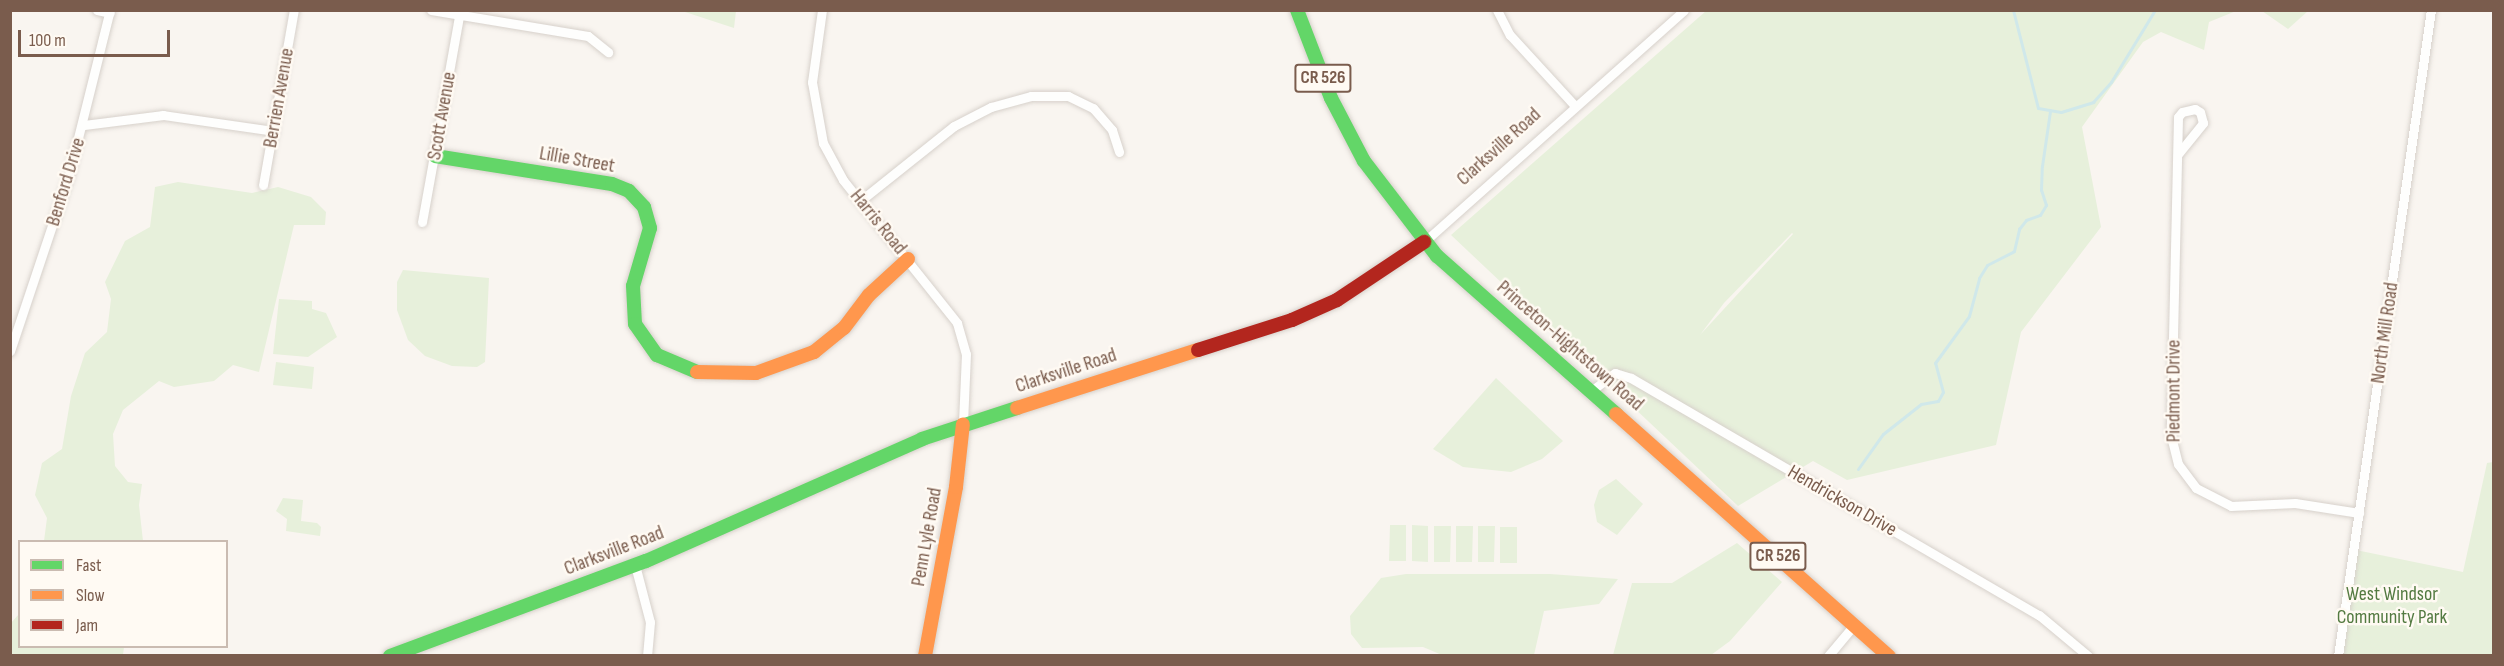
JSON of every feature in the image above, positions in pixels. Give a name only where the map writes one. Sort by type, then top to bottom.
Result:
[{"type":"street","points":[[97,10],[110,12]]},
{"type":"street","name":"Berrien Avenue","points":[[263,185],[294,10]]},
{"type":"street","points":[[431,10],[588,36],[608,52]]},
{"type":"street","name":"Harris Road","points":[[822,10],[812,82],[817,123],[832,162],[860,201],[949,310],[962,337],[966,371],[963,424]]},
{"type":"street","name":"Princeton-Hightstown Road","points":[[1297,10],[1331,98],[1364,161],[1424,242],[1888,656]]},
{"type":"street","points":[[1497,10],[1510,35],[1575,106]]},
{"type":"street","name":"Clarksville Road","points":[[390,656],[634,565],[875,458],[963,424],[1292,320],[1337,300],[1424,242],[1684,10]]},
{"type":"street","name":"North Mill Road","points":[[2338,656],[2431,10]]},
{"type":"street","name":"Benford Drive","points":[[10,351],[84,125],[110,12]]},
{"type":"street","name":"Scott Avenue","points":[[422,222],[460,13]]},
{"type":"street","points":[[860,201],[954,126],[991,107],[1022,98],[1054,94],[1081,101],[1104,119],[1119,152]]},
{"type":"street","name":"Piedmont Drive","points":[[2178,154],[2203,123],[2200,112],[2195,109],[2182,112],[2178,117],[2171,436],[2178,464],[2196,488],[2231,506],[2295,503],[2359,513]]},
{"type":"street","points":[[84,125],[163,115],[274,131]]},
{"type":"street","name":"Lillie Street","points":[[435,156],[612,184],[629,191],[644,207],[650,228],[633,286],[635,324],[657,355],[698,372],[756,373],[814,352],[844,328],[869,295],[908,259]]},
{"type":"street","name":"Hendrickson Drive","points":[[1592,392],[1615,373],[1632,378],[2039,615],[2088,656]]},
{"type":"street","name":"Penn Lyle Road","points":[[925,656],[956,487],[963,424]]},
{"type":"street","points":[[634,565],[650,622],[647,656]]},
{"type":"street","points":[[1828,656],[1854,625]]},
{"type":"green space","points":[[682,11],[736,11],[734,28]]},
{"type":"green space","points":[[1706,11],[2236,11],[2209,22],[2204,50],[2161,32],[2143,42],[2082,127],[2101,227],[2021,332],[1996,445],[1847,480],[1813,461],[1738,506],[1451,235]],"holes":[[[1793,234],[1700,335],[1724,303]]]},
{"type":"green space","points":[[2262,11],[2308,11],[2288,29]]},
{"type":"green space","points":[[178,182],[252,193],[278,187],[311,197],[326,212],[325,225],[294,225],[259,372],[233,365],[214,381],[174,387],[159,381],[123,410],[113,434],[115,466],[128,482],[142,484],[139,505],[143,540],[44,540],[47,518],[35,495],[42,463],[62,449],[71,396],[85,353],[107,332],[111,299],[105,282],[125,241],[150,227],[155,187]]},
{"type":"green space","points":[[403,270],[489,278],[485,362],[477,367],[452,366],[425,356],[408,340],[397,310],[397,282]]},
{"type":"green space","points":[[279,299],[312,301],[312,309],[326,313],[337,337],[308,357],[273,354]]},
{"type":"green space","points":[[276,362],[314,367],[312,389],[273,385]]},
{"type":"green space","points":[[1496,378],[1563,441],[1542,459],[1511,472],[1463,467],[1433,449]]},
{"type":"green space","name":"West Windsor Community Park","points":[[2493,462],[2493,655],[2338,656],[2351,549],[2463,572],[2487,463]]},
{"type":"green space","points":[[1616,479],[1643,504],[1617,535],[1597,522],[1594,505],[1599,490]]},
{"type":"green space","points":[[283,498],[303,500],[301,521],[317,523],[321,527],[320,536],[286,531],[287,519],[276,511]]},
{"type":"green space","points":[[1390,525],[1406,525],[1406,561],[1389,561]]},
{"type":"green space","points":[[1412,525],[1428,526],[1428,562],[1412,561]]},
{"type":"green space","points":[[1434,526],[1451,526],[1450,562],[1434,562]]},
{"type":"green space","points":[[1456,526],[1473,526],[1472,562],[1456,562]]},
{"type":"green space","points":[[1478,526],[1495,526],[1494,562],[1478,562]]},
{"type":"green space","points":[[1500,527],[1517,527],[1517,563],[1500,563]]},
{"type":"green space","points":[[1737,543],[1782,582],[1730,641],[1711,655],[1613,655],[1632,583],[1672,583]]},
{"type":"green space","points":[[1406,574],[1550,574],[1618,579],[1599,604],[1544,611],[1534,655],[1442,655],[1423,647],[1362,648],[1351,634],[1350,616],[1381,578]]},
{"type":"green space","points":[[18,615],[18,648],[124,648],[123,655],[11,655],[11,623]]},
{"type":"waterway","points":[[2013,10],[2038,108],[2061,112],[2093,102],[2111,82],[2155,10]]},
{"type":"waterway","points":[[1858,469],[1883,434],[1921,404],[1938,401],[1943,392],[1935,363],[1969,316],[1979,278],[1987,265],[2014,251],[2019,229],[2026,220],[2040,215],[2046,205],[2041,190],[2042,166],[2050,111]]},
{"type":"traffic: fast","points":[[1297,10],[1331,98],[1364,161],[1437,256],[1616,414]]},
{"type":"traffic: fast","points":[[435,156],[612,184],[629,191],[644,207],[650,228],[633,286],[635,324],[657,355],[697,372]]},
{"type":"traffic: fast","points":[[390,656],[646,561],[922,439],[1017,408]]},
{"type":"traffic: slow","points":[[697,372],[756,373],[814,352],[844,328],[869,295],[908,259]]},
{"type":"traffic: slow","points":[[1017,408],[1198,350]]},
{"type":"traffic: slow","points":[[1616,414],[1889,656]]},
{"type":"traffic: slow","points":[[925,656],[956,487],[963,424]]},
{"type":"traffic: jam","points":[[1198,350],[1292,320],[1337,300],[1424,242]]}]
